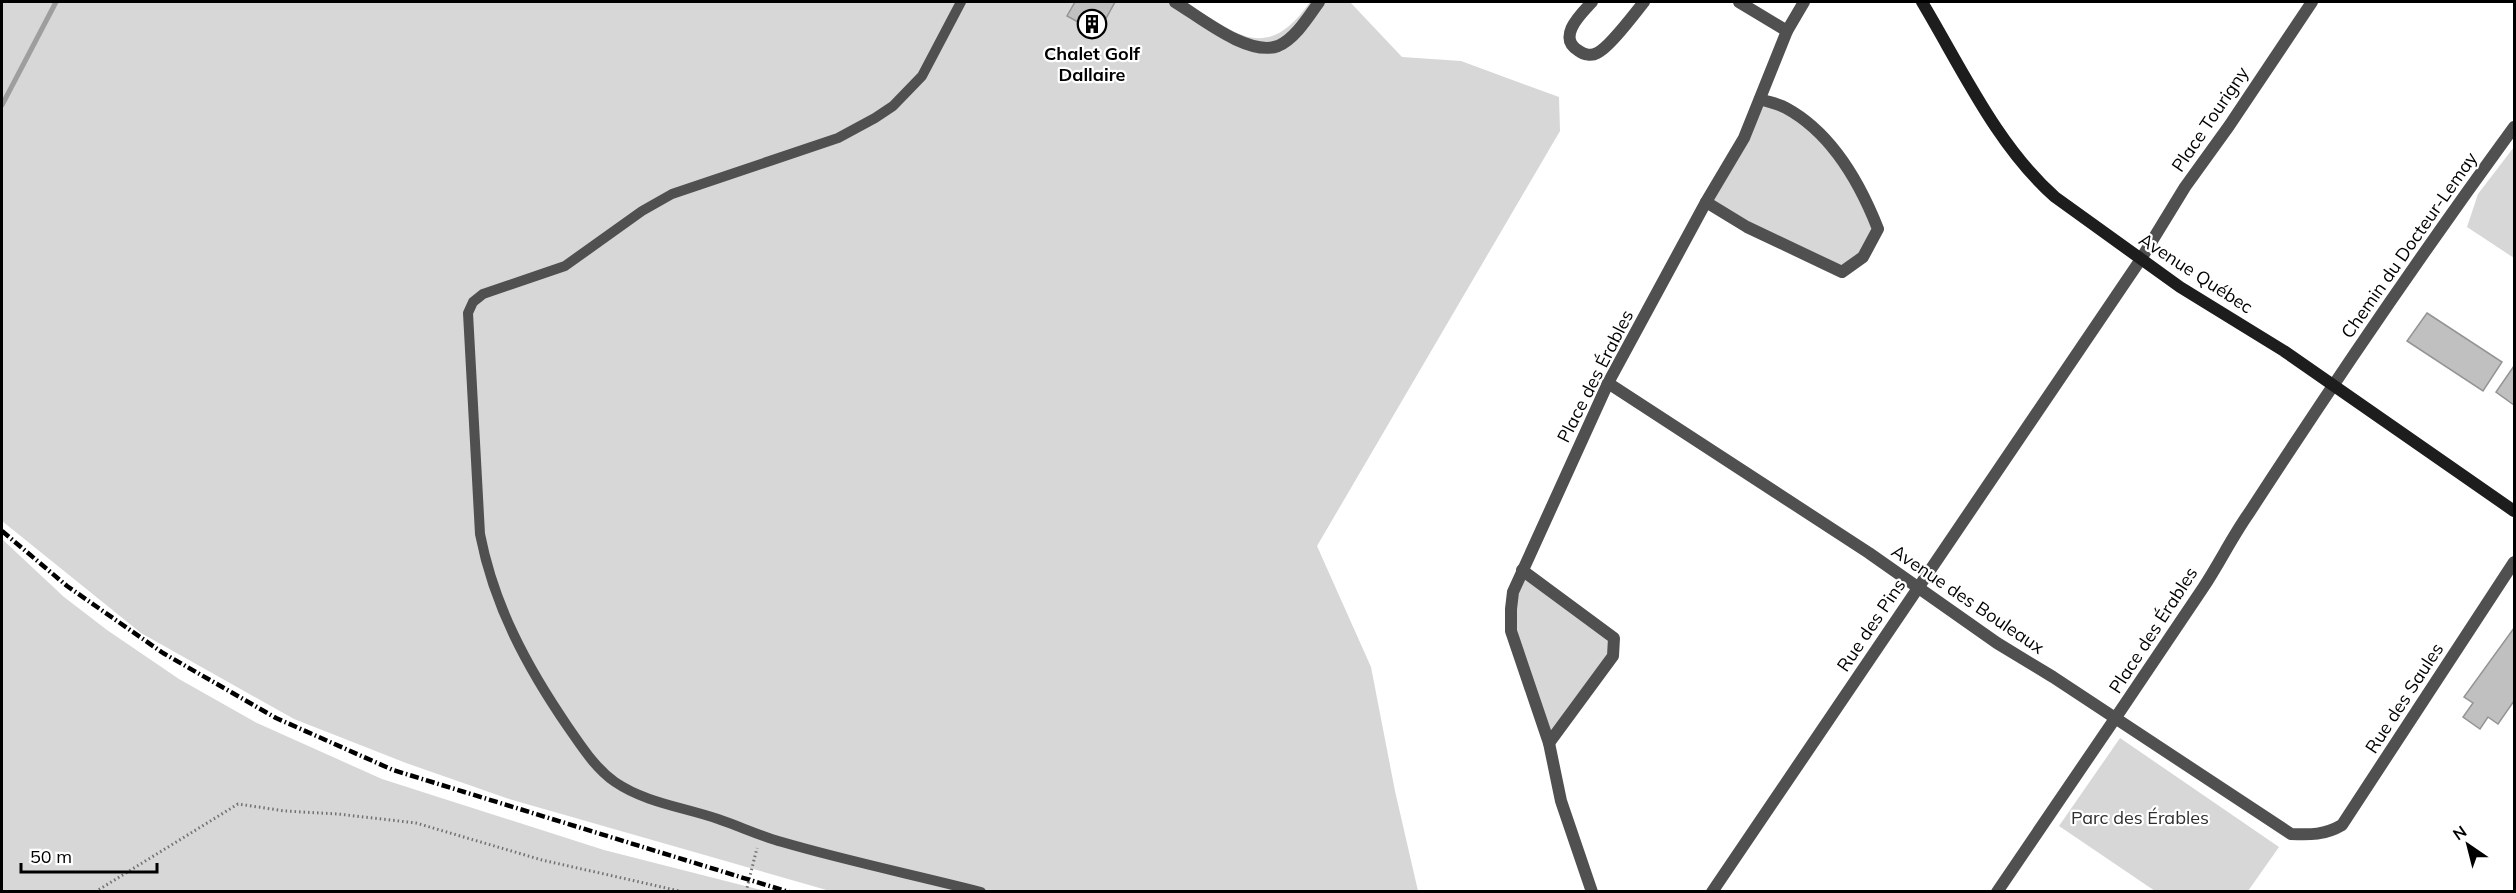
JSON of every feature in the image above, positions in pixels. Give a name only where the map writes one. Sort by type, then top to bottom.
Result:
[{"type":"street","points":[[1175,2],[1242,42],[1257,48],[1266,48],[1280,45],[1291,36],[1319,2]]},
{"type":"street","points":[[1592,2],[1573,24],[1570,36],[1574,47],[1584,54],[1591,55],[1603,50],[1644,2]]},
{"type":"street","points":[[1739,2],[1787,31]]},
{"type":"street","name":"Place des Érables","points":[[1592,891],[1561,801],[1549,743],[1511,631],[1510,609],[1513,592],[1608,383],[1706,202],[1744,138],[1787,31],[1803,2]]},
{"type":"street","name":"Avenue Québec","points":[[1922,2],[1973,92],[2039,182],[2140,260],[2284,351],[2514,512]]},
{"type":"street","name":"Place Tourigny","points":[[2140,260],[2185,187],[2312,2]]},
{"type":"street","points":[[1706,202],[1747,227],[1842,272],[1863,257],[1878,229],[1863,191],[1825,137],[1786,108],[1760,99]]},
{"type":"street","name":"Chemin du Docteur-Lemay","points":[[2335,386],[2444,223],[2514,127]]},
{"type":"street","name":"Rue des Pins","points":[[1712,891],[2140,260]]},
{"type":"street","name":"Avenue des Bouleaux","points":[[1608,383],[1869,553],[1997,643],[2291,834],[2310,835]]},
{"type":"street","name":"Place des Érables","points":[[1997,891],[2116,719],[2205,585],[2247,514],[2335,386]]},
{"type":"street","name":"Rue des Saules","points":[[2310,835],[2330,832],[2342,825],[2514,562]]},
{"type":"street","points":[[1522,570],[1614,638],[1613,656],[1549,743]]},
{"type":"lane","points":[[961,2],[922,76],[893,106],[875,118],[838,138],[665,197],[565,266],[483,294],[473,302],[468,314],[480,534],[497,598],[513,636],[550,700],[586,752],[614,781],[639,796],[717,819],[780,842],[981,891]]},
{"type":"path","points":[[95,891],[238,804],[285,811],[339,814],[416,823],[542,860],[684,891]]},
{"type":"path","points":[[746,891],[760,834]]},
{"type":"green space","points":[[2,2],[1185,2],[1235,32],[1250,37],[1265,38],[1279,33],[1294,21],[1310,2],[1350,2],[1402,57],[1461,61],[1559,97],[1560,131],[1317,546],[1371,667],[1395,791],[1418,891],[830,891],[509,799],[406,763],[294,719],[141,633],[2,521]]},
{"type":"green space","points":[[1760,99],[1825,137],[1878,229],[1863,257],[1842,272],[1706,202]]},
{"type":"green space","points":[[2514,147],[2514,258],[2467,227],[2478,194]]},
{"type":"green space","points":[[2,539],[64,597],[107,630],[179,679],[257,723],[382,779],[604,850],[765,891],[2,891]]},
{"type":"green space","points":[[1522,570],[1614,638],[1613,656],[1549,743],[1511,609]]},
{"type":"green space","name":"Parc des Érables","points":[[2120,738],[2279,847],[2248,891],[2155,891],[2059,826]]},
{"type":"building","name":"Chalet Golf Dallaire","points":[[1075,2],[1115,2],[1098,33],[1067,16]]},
{"type":"building","points":[[2427,313],[2502,362],[2483,391],[2407,341]]},
{"type":"building","points":[[2514,366],[2514,405],[2496,392]]},
{"type":"building","points":[[2514,628],[2514,701],[2498,724],[2488,717],[2480,729],[2463,717],[2473,703],[2464,697]]},
{"type":"waterway","points":[[2,105],[56,2]]},
{"type":"railway","points":[[2,531],[67,586],[163,653],[276,718],[393,770],[789,892]]},
{"type":"place","name":"Chalet Golf Dallaire","points":[[1092,24]]}]
